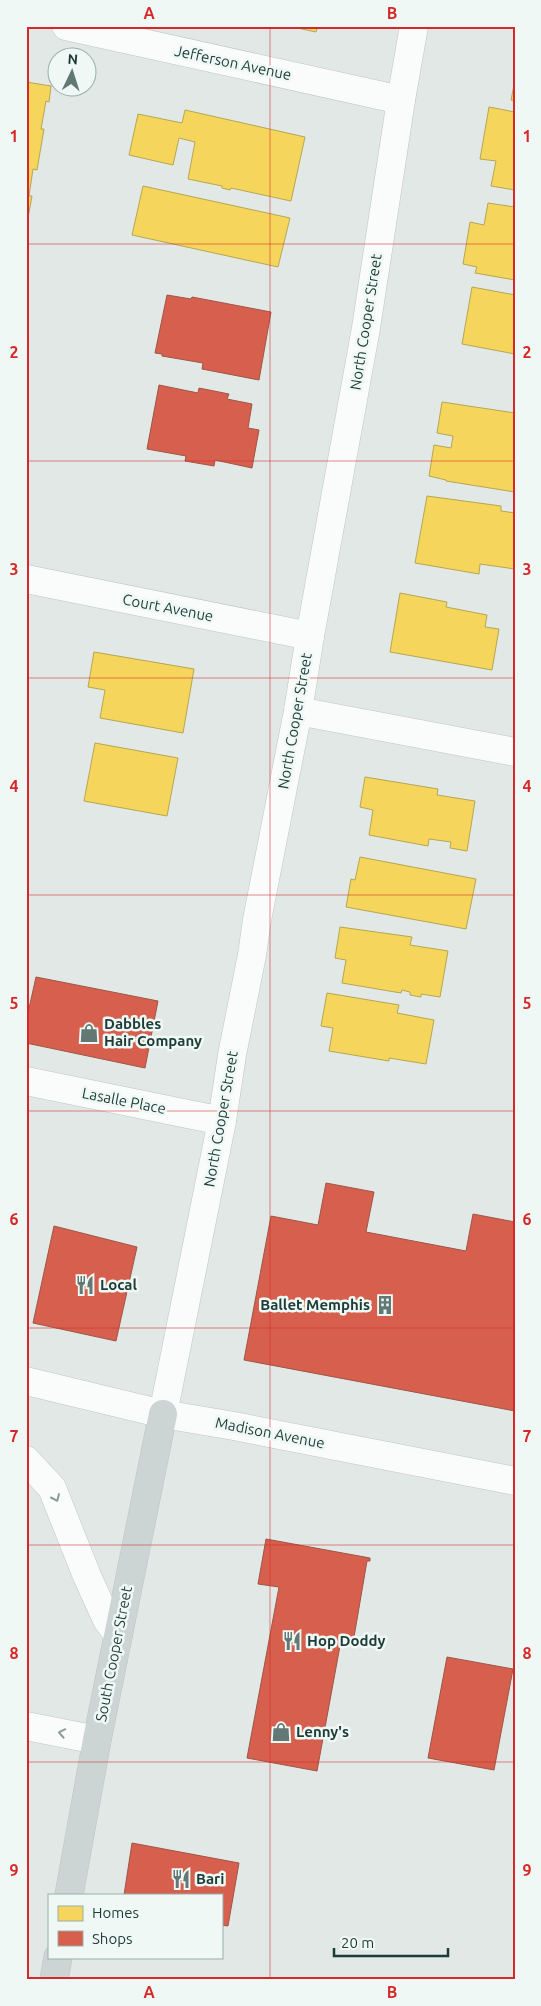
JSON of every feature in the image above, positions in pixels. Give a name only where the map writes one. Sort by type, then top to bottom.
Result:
[{"type":"main road","name":"South Cooper Street","points":[[69,1894],[97,1740],[163,1414]]},
{"type":"main road","points":[[54,1980],[58,1958]]},
{"type":"street","name":"Jefferson Avenue","points":[[66,26],[401,100]]},
{"type":"street","name":"North Cooper Street","points":[[163,1414],[222,1121],[257,920],[298,711],[366,328],[414,26]]},
{"type":"street","name":"Court Avenue","points":[[26,579],[310,636]]},
{"type":"street","points":[[298,711],[515,752]]},
{"type":"street","name":"Lasalle Place","points":[[26,1081],[222,1121]]},
{"type":"street","name":"Madison Avenue","points":[[26,1380],[163,1414],[515,1481]]},
{"type":"street","points":[[26,1460],[52,1488],[106,1620],[118,1636]]},
{"type":"street","points":[[26,1726],[97,1740]]},
{"type":"building: Homes","points":[[288,26],[318,26],[316,32]]},
{"type":"building: Homes","points":[[515,80],[515,101],[511,100]]},
{"type":"building: Homes","points":[[26,82],[48,86],[50,98],[49,102],[46,101],[41,129],[44,129],[37,170],[33,169],[29,196],[32,196],[26,229]]},
{"type":"building: Homes","points":[[489,107],[515,112],[515,190],[491,186],[496,161],[480,159]]},
{"type":"building: Homes","points":[[185,110],[305,137],[291,201],[231,188],[230,190],[222,188],[222,186],[188,179],[195,142],[179,138],[173,165],[129,155],[138,114],[182,123]]},
{"type":"building: Homes","points":[[143,186],[290,218],[278,267],[132,235]]},
{"type":"building: Homes","points":[[488,203],[515,207],[515,280],[475,273],[477,267],[463,264],[470,222],[484,225]]},
{"type":"building: Homes","points":[[472,287],[515,295],[515,354],[462,344]]},
{"type":"building: Homes","points":[[442,402],[515,413],[515,492],[446,481],[429,476],[434,445],[451,448],[453,436],[437,433]]},
{"type":"building: Homes","points":[[427,496],[501,506],[501,511],[515,513],[515,569],[480,564],[479,574],[415,563]]},
{"type":"building: Homes","points":[[400,593],[447,602],[446,607],[487,615],[485,627],[499,629],[492,670],[390,652]]},
{"type":"building: Homes","points":[[94,652],[194,669],[183,733],[100,718],[105,690],[88,687]]},
{"type":"building: Homes","points":[[95,743],[178,758],[167,816],[84,801]]},
{"type":"building: Homes","points":[[365,777],[438,789],[437,795],[475,801],[467,851],[450,848],[451,842],[429,839],[428,846],[369,835],[373,810],[360,807]]},
{"type":"building: Homes","points":[[360,857],[476,879],[466,929],[346,907],[351,879],[355,880]]},
{"type":"building: Homes","points":[[340,927],[412,937],[410,945],[448,951],[440,997],[421,994],[421,997],[410,995],[410,992],[402,990],[401,993],[342,983],[346,960],[335,958]]},
{"type":"building: Homes","points":[[327,993],[399,1005],[397,1013],[434,1020],[426,1064],[389,1058],[389,1061],[329,1051],[333,1028],[321,1026]]},
{"type":"building: Shops","points":[[167,295],[191,299],[192,297],[271,312],[259,380],[202,369],[203,363],[162,356],[162,354],[155,353]]},
{"type":"building: Shops","points":[[159,385],[198,393],[199,388],[229,394],[227,399],[252,404],[248,428],[259,430],[252,468],[215,460],[214,466],[185,461],[186,456],[147,449]]},
{"type":"building: Shops","name":"Dabbles Hair Company","points":[[36,977],[158,1001],[145,1068],[26,1043],[26,1022]]},
{"type":"building: Shops","name":"Ballet Memphis","points":[[326,1183],[374,1192],[366,1232],[466,1251],[473,1214],[515,1222],[515,1411],[244,1360],[271,1216],[318,1225]]},
{"type":"building: Shops","name":"Local","points":[[54,1226],[137,1247],[116,1341],[33,1323]]},
{"type":"building: Shops","points":[[266,1539],[370,1558],[370,1561],[367,1561],[354,1637],[342,1635],[317,1771],[247,1758],[279,1587],[258,1584]]},
{"type":"building: Shops","points":[[447,1657],[513,1669],[494,1770],[428,1758]]},
{"type":"building: Shops","name":"Bari","points":[[132,1843],[239,1863],[228,1926],[222,1925],[222,1894],[124,1894]]},
{"type":"place","name":"Dabbles Hair Company","points":[[89,1033]]},
{"type":"place","name":"Local","points":[[85,1285]]},
{"type":"place","name":"Ballet Memphis","points":[[385,1305]]},
{"type":"place","name":"Hop Doddy","points":[[292,1641]]},
{"type":"place","name":"Lenny's","points":[[281,1732]]},
{"type":"place","name":"Bari","points":[[181,1879]]}]
